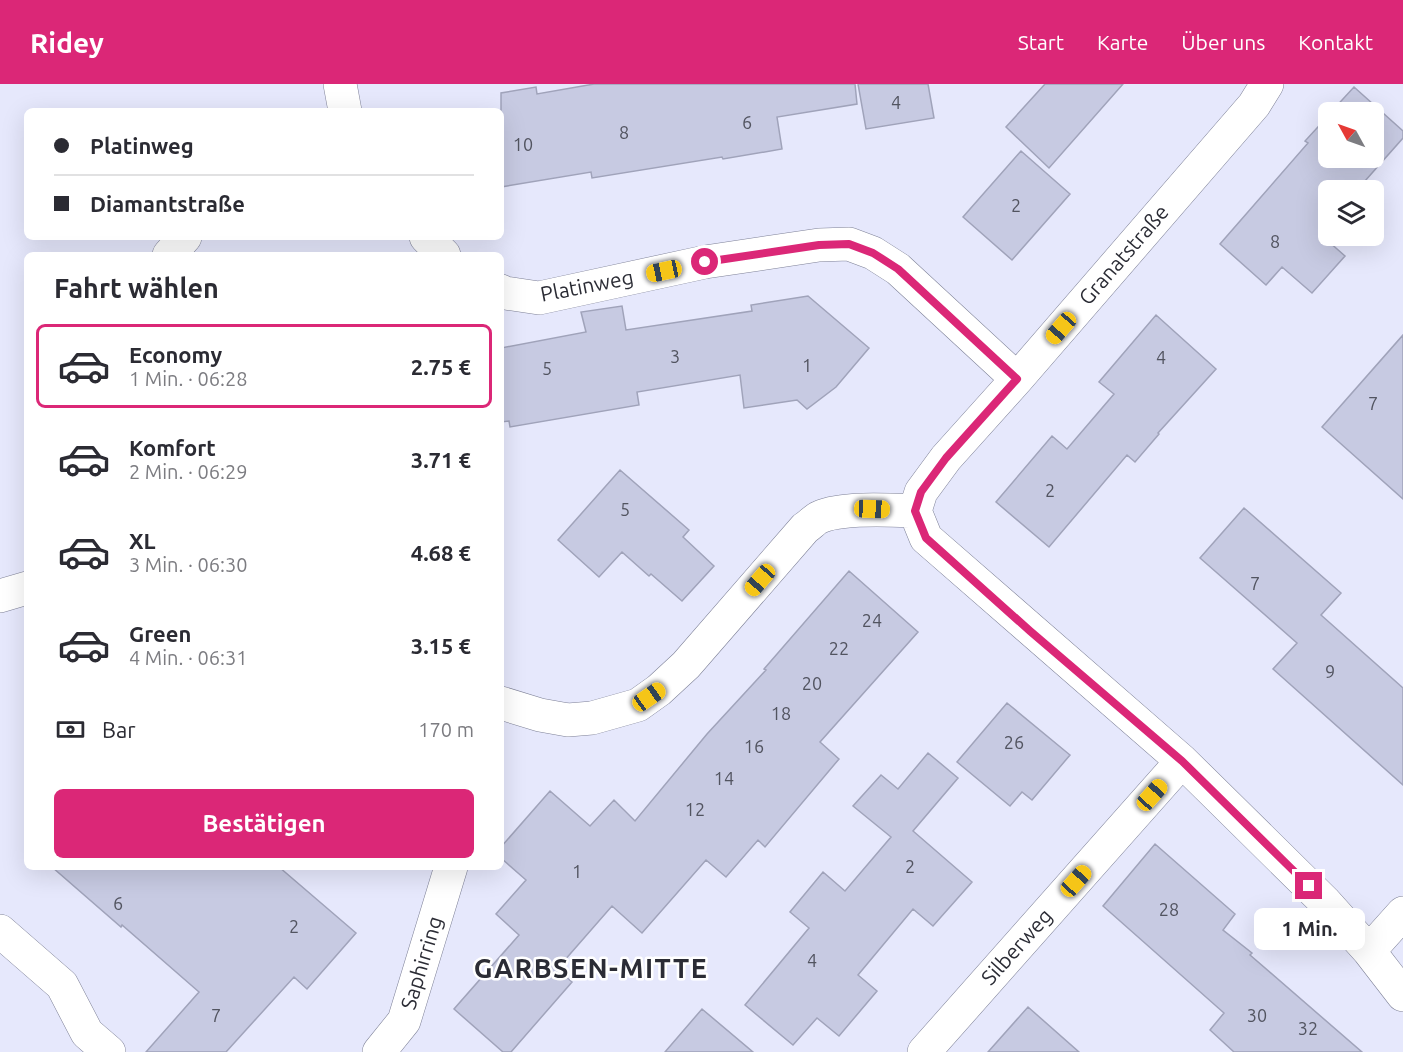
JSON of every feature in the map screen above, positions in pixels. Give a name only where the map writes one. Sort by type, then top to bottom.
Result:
[{"type":"street","points":[[340,84],[344,108]]},
{"type":"street","name":"Granatstraße","points":[[915,511],[921,492],[946,458],[1254,105],[1267,84]]},
{"type":"street","points":[[172,252],[182,240]]},
{"type":"street","points":[[429,240],[441,252]]},
{"type":"street","name":"Platinweg","points":[[504,292],[539,298],[705,262],[819,245],[849,244],[873,253],[898,269],[1017,379]]},
{"type":"street","points":[[504,704],[540,716],[568,720],[592,718],[638,705],[659,690],[686,665],[805,528],[821,517],[838,512],[872,509],[915,511],[926,538],[1030,631],[1182,761],[1325,902],[1369,951],[1403,995]]},
{"type":"street","points":[[0,596],[24,589]]},
{"type":"street","name":"Silberweg","points":[[924,1052],[1182,761]]},
{"type":"street","name":"Saphirring","points":[[379,1052],[404,1021],[450,870]]},
{"type":"street","points":[[1369,951],[1403,913]]},
{"type":"street","points":[[0,931],[62,985],[87,1033],[109,1052]]},
{"type":"building","points":[[594,84],[855,84],[857,104],[777,117],[782,149],[592,178],[591,172],[504,186],[504,108],[501,108],[501,93],[536,87],[537,94]]},
{"type":"building","points":[[858,84],[928,84],[934,118],[866,129]]},
{"type":"building","points":[[1045,84],[1123,84],[1049,168],[1006,127]]},
{"type":"building","points":[[1354,87],[1371,102],[1340,102]]},
{"type":"building","points":[[1384,114],[1403,131],[1403,138],[1384,159]]},
{"type":"building","points":[[1318,127],[1318,168],[1376,168],[1366,180],[1318,180],[1318,246],[1334,246],[1345,256],[1312,293],[1282,267],[1266,285],[1220,244],[1308,143],[1305,141]]},
{"type":"building","points":[[1021,151],[1070,194],[1012,260],[963,217]]},
{"type":"building","points":[[808,296],[869,348],[836,387],[807,409],[797,400],[744,408],[740,375],[637,392],[639,405],[510,427],[509,421],[504,422],[504,347],[586,332],[581,312],[622,306],[626,330],[752,311],[751,305]]},
{"type":"building","points":[[1156,315],[1216,369],[1135,462],[1127,455],[1049,547],[996,502],[1052,436],[1067,449],[1114,394],[1099,382]]},
{"type":"building","points":[[1403,335],[1403,499],[1322,427]]},
{"type":"building","points":[[620,470],[689,530],[683,537],[714,566],[682,601],[622,552],[599,577],[558,540]]},
{"type":"building","points":[[1244,508],[1341,593],[1321,615],[1403,688],[1403,785],[1273,669],[1297,643],[1200,558]]},
{"type":"building","points":[[849,571],[918,632],[820,742],[839,759],[765,847],[758,840],[726,877],[706,860],[642,933],[612,906],[557,969],[572,982],[511,1052],[503,1052],[454,1009],[519,935],[496,914],[526,880],[504,861],[504,844],[550,791],[590,826],[614,800],[635,821],[707,734],[766,670],[764,669]]},
{"type":"building","points":[[1007,703],[1070,755],[1032,800],[1022,792],[1010,806],[957,762]]},
{"type":"building","points":[[928,753],[958,778],[913,831],[972,882],[933,926],[913,909],[858,975],[877,991],[839,1036],[817,1018],[793,1045],[745,1005],[809,928],[790,912],[823,872],[845,891],[891,837],[853,806],[881,775],[898,789]]},
{"type":"building","points":[[1155,844],[1235,914],[1223,930],[1252,953],[1250,955],[1362,1052],[1234,1052],[1210,1030],[1224,1013],[1103,906]]},
{"type":"building","points":[[55,870],[282,870],[356,933],[307,989],[294,977],[226,1052],[146,1052],[199,992],[122,925],[121,927]]},
{"type":"building","points":[[1028,1007],[1079,1052],[988,1052]]},
{"type":"building","points":[[702,1009],[753,1052],[665,1052]]},
{"type":"district","name":"GARBSEN-MITTE","points":[[591,969]]},
{"type":"route","points":[[705,262],[819,245],[849,244],[873,253],[898,269],[1017,379],[946,458],[921,492],[915,511],[926,538],[1030,631],[1182,761],[1309,886]]}]
